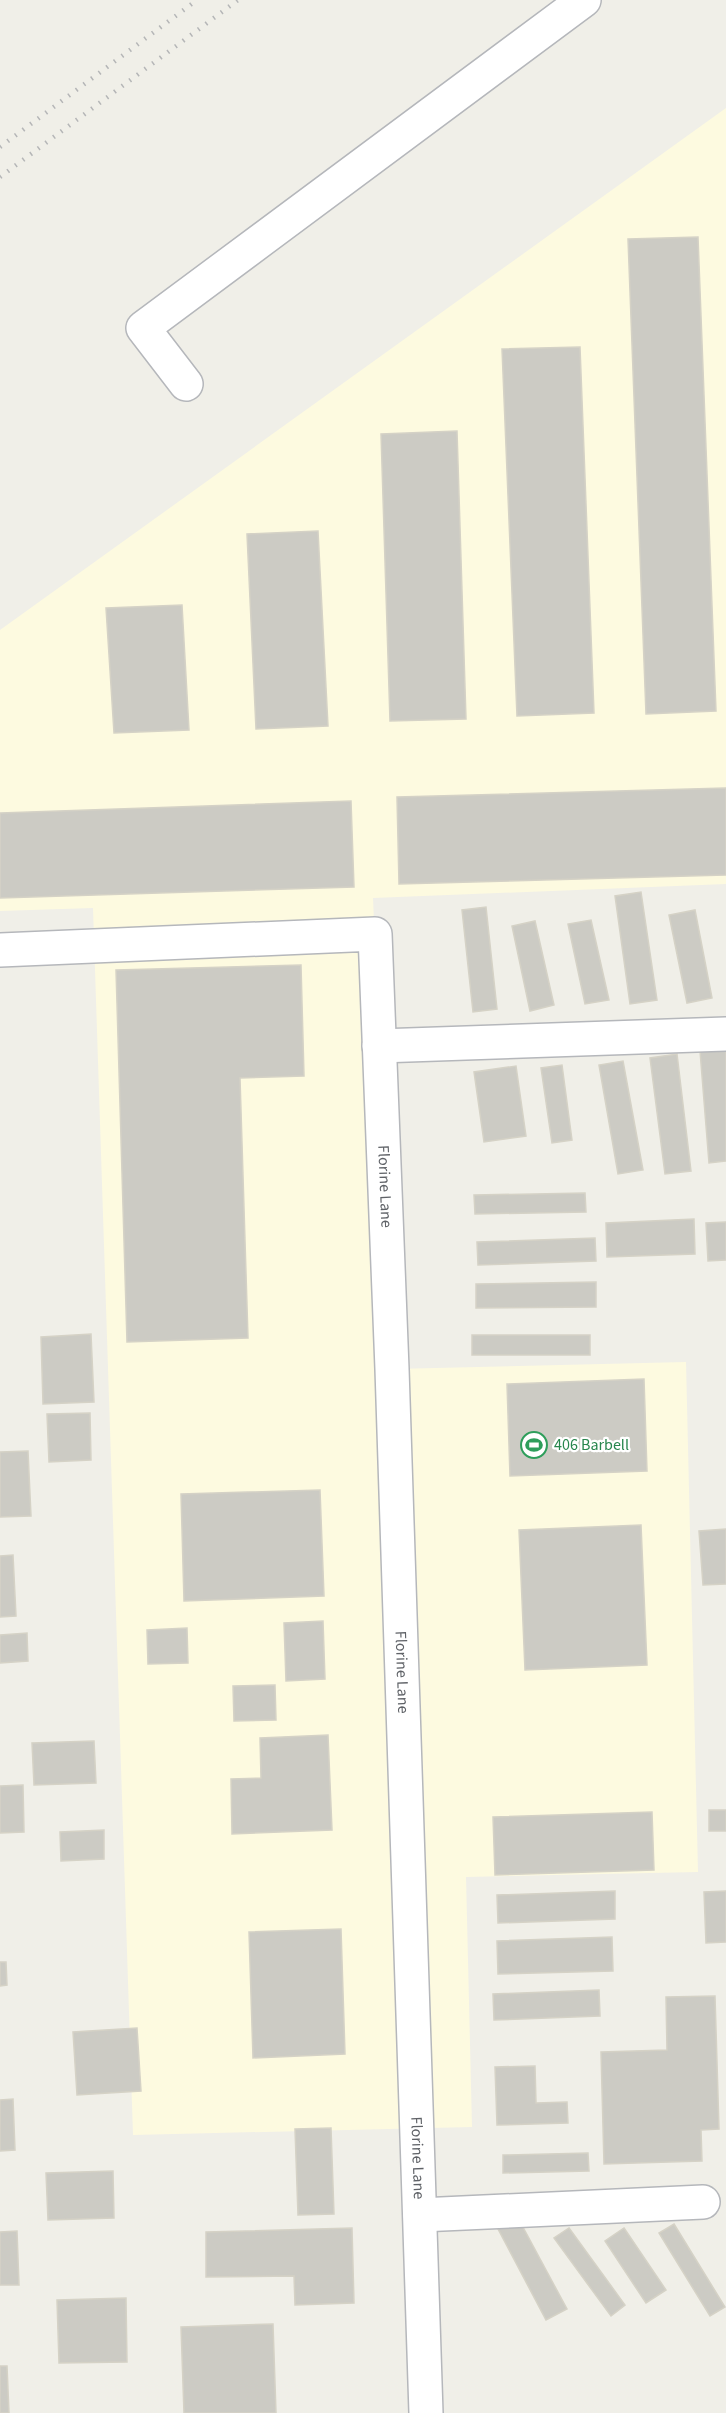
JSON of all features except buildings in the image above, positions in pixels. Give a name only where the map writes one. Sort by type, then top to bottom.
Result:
[{"type":"street","points":[[186,384],[143,328],[584,0]]},
{"type":"street","name":"Florine Lane","points":[[0,950],[375,934],[393,1381],[426,2413]]},
{"type":"street","points":[[379,1046],[726,1034]]},
{"type":"street","points":[[420,2215],[703,2202]]},
{"type":"shaded area","points":[[726,108],[726,884],[373,898],[393,1369],[686,1362],[698,1872],[466,1877],[472,2127],[133,2135],[93,908],[0,911],[0,630]]},
{"type":"railway","points":[[0,147],[197,0]]},
{"type":"railway","points":[[0,177],[238,0]]},
{"type":"place","name":"406 Barbell","points":[[534,1445]]}]
